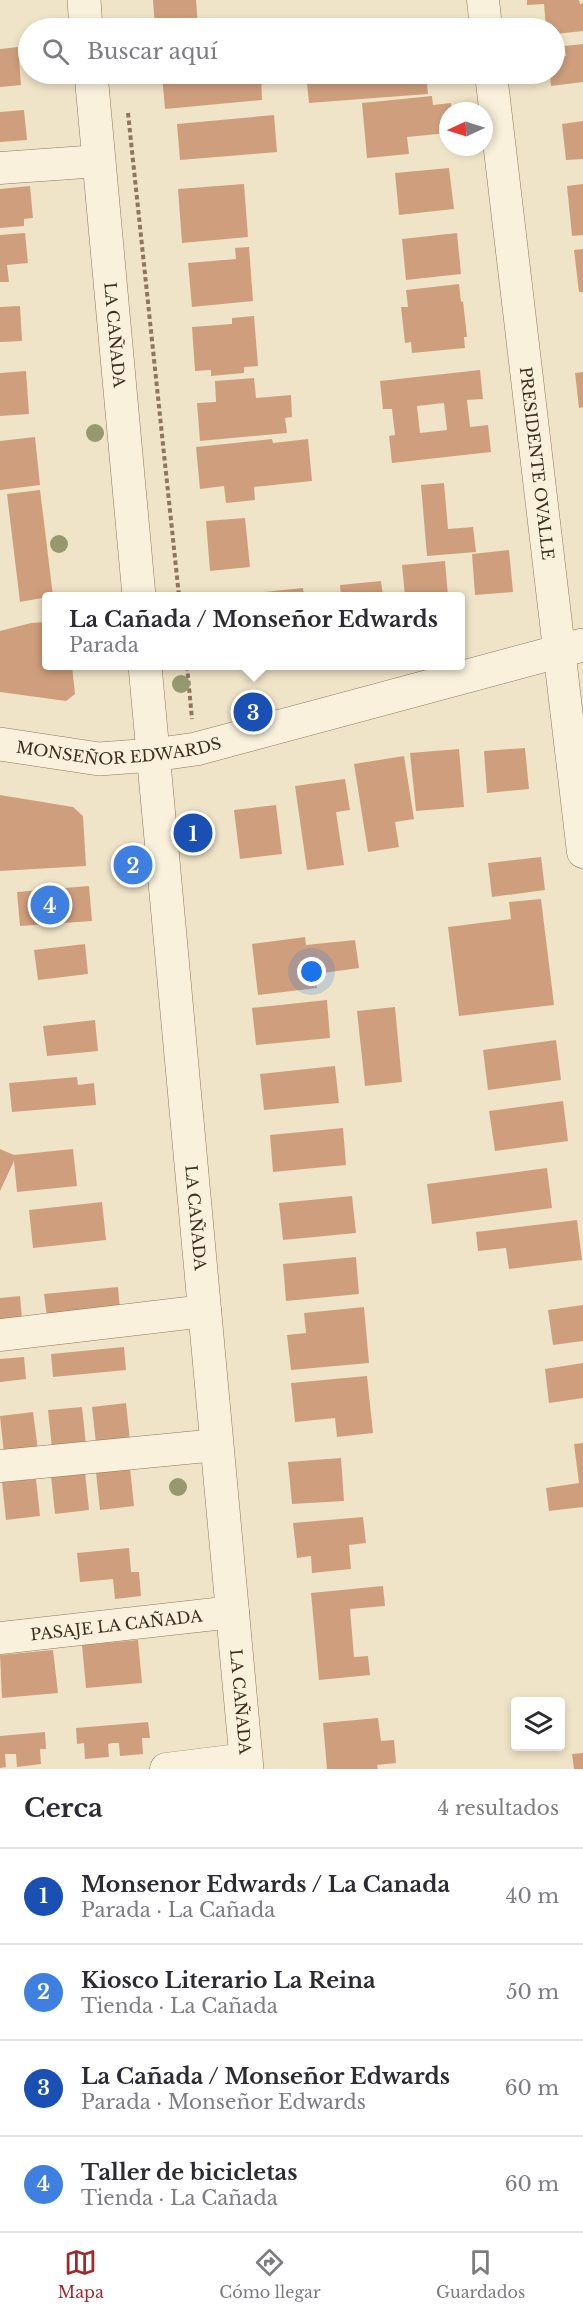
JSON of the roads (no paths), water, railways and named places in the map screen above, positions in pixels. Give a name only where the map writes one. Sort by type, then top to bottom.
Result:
[{"type":"street","points":[[84,0],[86,18]]},
{"type":"street","points":[[483,0],[485,18]]},
{"type":"street","name":"LA CAÑADA","points":[[92,84],[139,592]]},
{"type":"street","name":"PRESIDENTE OVALLE","points":[[492,84],[571,648],[583,852]]},
{"type":"street","points":[[0,168],[99,161]]},
{"type":"street","name":"MONSEÑOR EDWARDS","points":[[0,744],[99,759],[196,749],[571,648]]},
{"type":"street","name":"LA CAÑADA","points":[[145,670],[247,1764]]},
{"type":"street","points":[[0,1335],[205,1311]]},
{"type":"street","points":[[0,1466],[217,1445]]},
{"type":"street","name":"PASAJE LA CAÑADA","points":[[0,1638],[232,1612]]},
{"type":"street","points":[[166,1769],[247,1764]]},
{"type":"place","name":"La Cañada / Monseñor Edwards","points":[[253,712]]},
{"type":"place","name":"Monsenor Edwards / La Canada","points":[[193,833]]},
{"type":"place","name":"Kiosco Literario La Reina","points":[[133,865]]},
{"type":"place","name":"Taller de bicicletas","points":[[50,905]]}]
